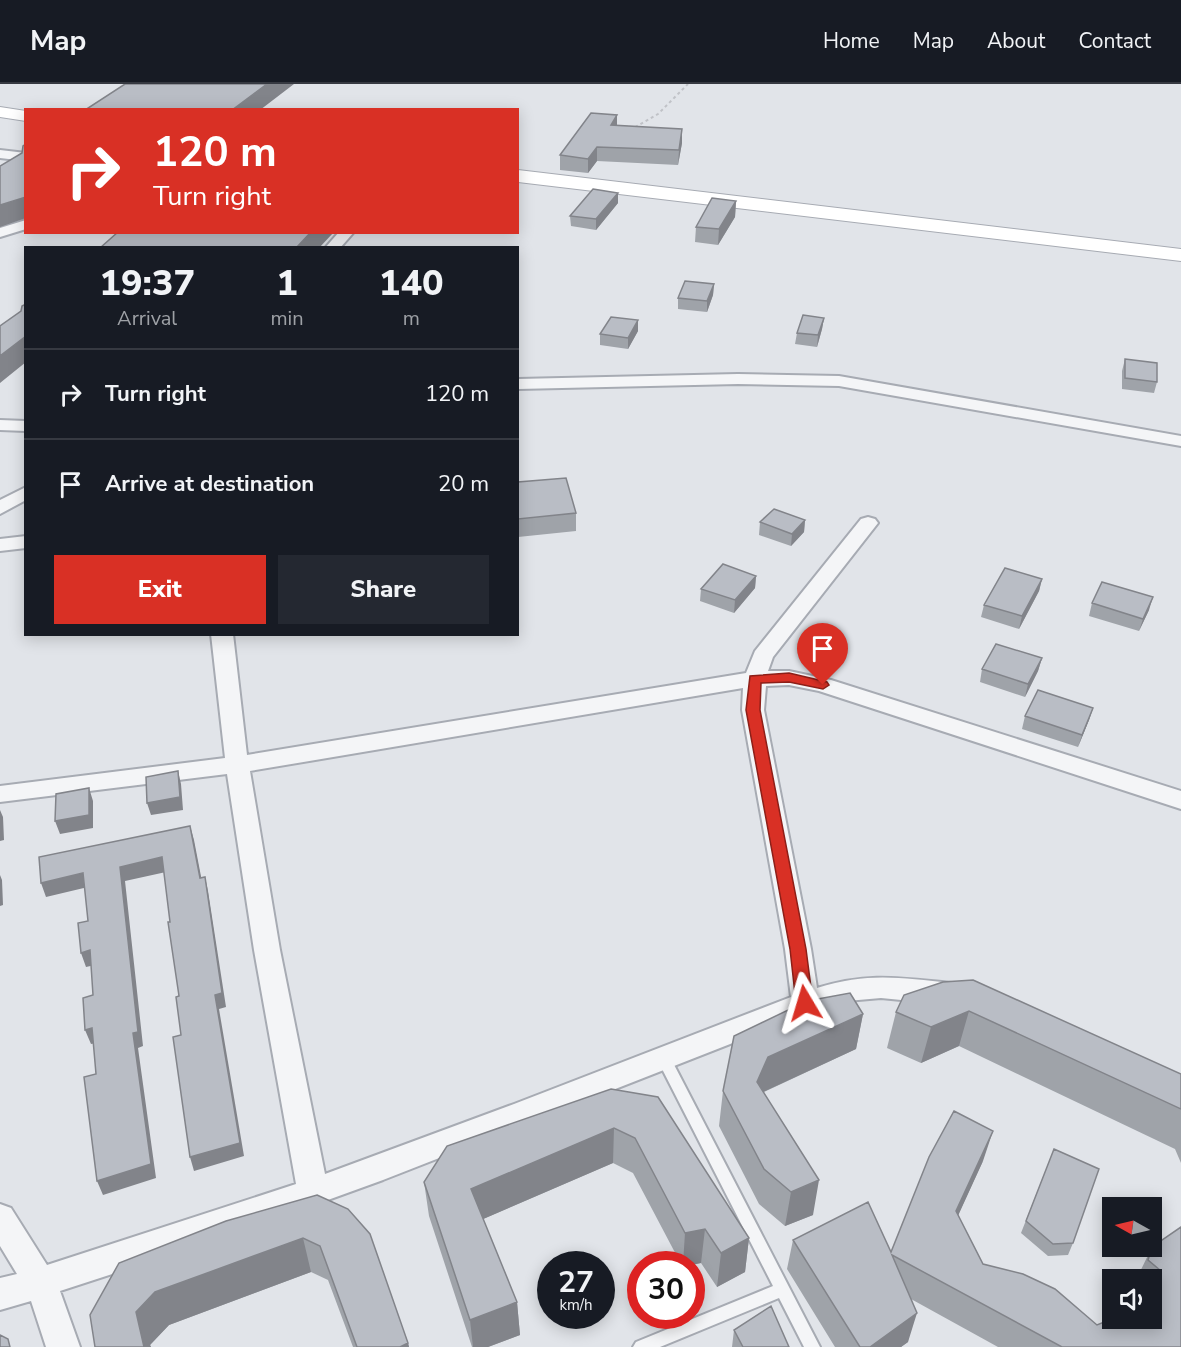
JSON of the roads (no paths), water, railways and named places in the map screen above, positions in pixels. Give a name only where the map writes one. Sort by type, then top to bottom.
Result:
[{"type":"main road","points":[[0,106],[24,110]]},
{"type":"main road","points":[[0,112],[24,116]]},
{"type":"main road","points":[[519,171],[1181,248]]},
{"type":"main road","points":[[519,176],[1181,255]]},
{"type":"street","points":[[0,153],[24,157]]},
{"type":"street","points":[[0,233],[24,225]]},
{"type":"street","points":[[334,246],[345,234]]},
{"type":"street","points":[[519,384],[738,379],[839,381],[1181,441]]},
{"type":"street","points":[[0,425],[24,426]]},
{"type":"street","points":[[0,508],[24,493]]},
{"type":"street","points":[[805,1003],[798,949],[753,710],[754,679],[763,656],[868,523]]},
{"type":"street","points":[[0,545],[24,542]]},
{"type":"street","points":[[222,636],[237,765],[267,951],[314,1192]]},
{"type":"street","points":[[0,794],[237,765],[754,679],[789,678],[823,685],[1181,800]]},
{"type":"street","points":[[0,1294],[41,1284],[314,1192],[519,1117],[805,1003],[847,990],[881,987],[923,989],[969,996],[980,1000]]},
{"type":"street","points":[[0,1218],[41,1284],[63,1347]]},
{"type":"lane","points":[[664,1059],[812,1347]]},
{"type":"lane","points":[[641,1347],[782,1288]]}]
